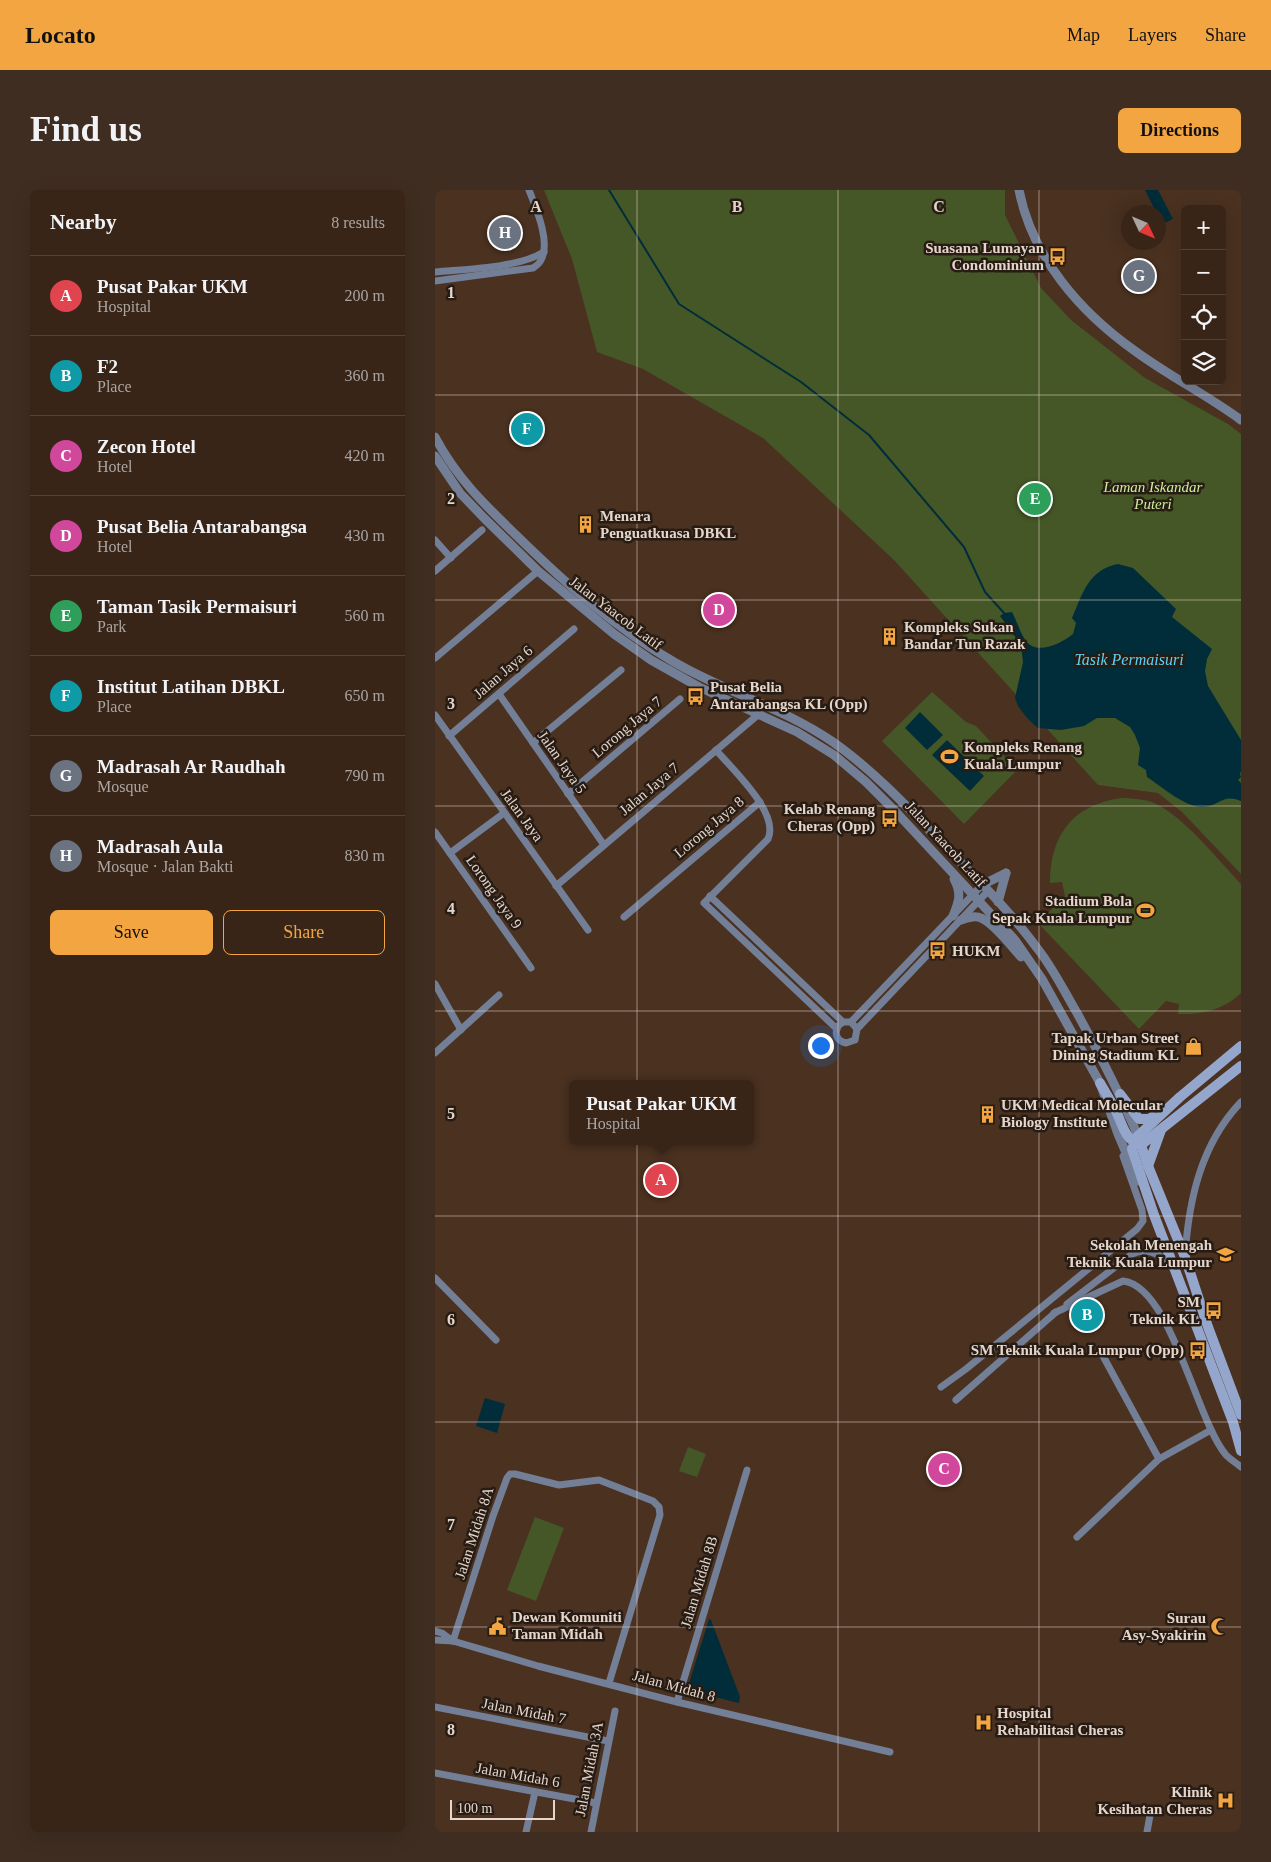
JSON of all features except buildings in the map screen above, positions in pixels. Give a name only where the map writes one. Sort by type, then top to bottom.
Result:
[{"type":"main road","points":[[1120,1094],[1139,1119],[1149,1119],[1180,1097],[1241,1046]]},
{"type":"main road","points":[[1138,1141],[1161,1129],[1241,1066]]},
{"type":"main road","points":[[1100,1083],[1115,1109],[1126,1134],[1138,1141]]},
{"type":"main road","points":[[1154,1215],[1132,1149],[1180,1097]]},
{"type":"main road","points":[[1148,1166],[1161,1129]]},
{"type":"main road","name":"Jalan Yaacob Latif","points":[[1138,1141],[1185,1257],[1208,1327],[1241,1415]]},
{"type":"main road","name":"Jalan Yaacob Latif","points":[[1154,1215],[1230,1413],[1241,1451]]},
{"type":"street","points":[[435,281],[533,268],[541,261],[544,252],[544,235],[529,190]]},
{"type":"street","points":[[1019,190],[1022,205],[1032,231],[1050,265],[1076,299],[1109,331],[1135,351],[1241,420]]},
{"type":"street","points":[[435,272],[487,267],[533,259],[544,252]]},
{"type":"street","name":"Jalan Yaacob Latif","points":[[435,438],[453,468],[470,490],[547,565],[596,608],[673,662],[705,679],[780,712],[832,741],[858,761],[898,799],[999,902],[1049,964],[1120,1094],[1138,1141]]},
{"type":"street","name":"Jalan Yaacob Latif","points":[[435,456],[460,493],[538,571],[615,634],[651,660],[699,687],[797,732],[834,755],[866,782],[948,868],[1015,940],[1042,979],[1100,1083],[1118,1134],[1154,1215]]},
{"type":"street","points":[[435,571],[482,530]]},
{"type":"street","points":[[435,540],[451,558]]},
{"type":"street","points":[[435,658],[538,571]]},
{"type":"street","name":"Jalan Jaya 6","points":[[449,736],[574,629]]},
{"type":"street","points":[[533,743],[621,670]]},
{"type":"street","name":"Jalan Jaya 5","points":[[499,694],[604,845]]},
{"type":"street","name":"Lorong Jaya 7","points":[[568,794],[680,699]]},
{"type":"street","name":"Jalan Jaya 7","points":[[556,886],[759,714]]},
{"type":"street","name":"Jalan Jaya","points":[[435,715],[587,930]]},
{"type":"street","name":"Lorong Jaya 8","points":[[624,917],[760,802],[716,750]]},
{"type":"street","points":[[760,802],[771,827],[768,839],[704,903],[837,1029],[838,1038],[846,1043],[855,1040],[857,1029],[985,888],[1006,873],[999,902]]},
{"type":"street","points":[[450,853],[504,813]]},
{"type":"street","name":"Lorong Jaya 9","points":[[435,832],[531,968]]},
{"type":"street","points":[[837,1029],[847,1022],[957,918],[960,895],[957,884],[948,868]]},
{"type":"street","points":[[710,896],[847,1022],[857,1029]]},
{"type":"street","points":[[957,918],[980,917],[1042,979]]},
{"type":"street","points":[[435,984],[461,1030]]},
{"type":"street","points":[[435,1053],[499,995]]},
{"type":"street","points":[[1185,1257],[1187,1226],[1195,1185],[1205,1157],[1217,1133],[1241,1102]]},
{"type":"street","points":[[941,1386],[966,1369],[1137,1229],[1143,1221],[1142,1210],[1122,1153],[1118,1134]]},
{"type":"street","points":[[956,1400],[1054,1313],[1132,1254],[1141,1250],[1157,1254],[1173,1264]]},
{"type":"street","points":[[435,1278],[496,1340]]},
{"type":"street","points":[[1054,1313],[1123,1281],[1132,1282],[1146,1295],[1167,1325],[1211,1430],[1226,1455],[1241,1467]]},
{"type":"street","points":[[1103,1356],[1159,1459]]},
{"type":"street","points":[[1077,1537],[1159,1459],[1211,1430]]},
{"type":"street","name":"Jalan Midah 8B","points":[[677,1702],[747,1470]]},
{"type":"street","name":"Jalan Midah 8A","points":[[453,1641],[493,1516],[510,1474],[559,1485],[599,1480],[653,1501],[659,1507],[660,1515],[609,1683]]},
{"type":"street","name":"Jalan Midah 8","points":[[435,1631],[443,1633],[453,1641]]},
{"type":"street","name":"Jalan Midah 8","points":[[435,1640],[453,1641],[538,1666],[677,1702],[889,1752]]},
{"type":"street","name":"Jalan Midah 7","points":[[435,1707],[608,1741]]},
{"type":"street","name":"Jalan Midah 3A","points":[[591,1832],[615,1711]]},
{"type":"street","name":"Jalan Midah 6","points":[[435,1773],[597,1803]]},
{"type":"street","points":[[526,1832],[535,1792]]},
{"type":"street","points":[[1147,1832],[1151,1810]]},
{"type":"green space","name":"Laman Iskandar Puteri","points":[[544,190],[1005,190],[1005,215],[1041,288],[1071,320],[1145,378],[1228,424],[1241,434],[1241,874],[1182,812],[1158,793],[1098,785],[894,560],[763,438],[643,369],[597,352],[572,259]]},
{"type":"green space","name":"Kompleks Renang Kuala Lumpur","points":[[932,692],[966,722],[976,726],[1017,770],[964,824],[882,741]]},
{"type":"green space","name":"Stadium Bola Sepak Kuala Lumpur","points":[[1121,798],[1152,802],[1175,816],[1199,838],[1241,884],[1241,993],[1227,1004],[1195,1014],[1178,1014],[1179,1004],[1166,1001],[1139,1029],[1038,923],[1065,896],[1062,882],[1050,883],[1054,851],[1067,826],[1089,808]]},
{"type":"green space","points":[[688,1447],[706,1454],[697,1477],[679,1471]]},
{"type":"green space","points":[[535,1517],[564,1528],[536,1601],[507,1590]]},
{"type":"water","points":[[1145,190],[1158,190],[1166,205],[1152,205]]},
{"type":"water","points":[[1166,205],[1173,219],[1166,222]]},
{"type":"water","name":"Tasik Permaisuri","points":[[1118,564],[1133,568],[1176,609],[1172,617],[1212,649],[1207,659],[1205,671],[1208,686],[1241,740],[1241,777],[1238,780],[1241,783],[1241,801],[1230,798],[1203,807],[1189,804],[1174,796],[1147,777],[1146,770],[1138,765],[1140,748],[1135,735],[1130,727],[1115,718],[1097,718],[1084,726],[1061,730],[1038,728],[1018,706],[1015,698],[1023,662],[1021,645],[1000,616],[1004,613],[1012,612],[1026,641],[1036,648],[1043,648],[1063,641],[1073,634],[1076,623],[1072,618],[1083,592],[1093,577],[1100,571]]},
{"type":"water","points":[[920,712],[943,735],[927,750],[905,728]]},
{"type":"water","points":[[947,740],[984,776],[970,791],[932,755]]},
{"type":"water","points":[[485,1398],[505,1404],[497,1433],[476,1426]]},
{"type":"water","points":[[709,1619],[740,1697],[739,1703],[687,1690]]},
{"type":"waterway","points":[[609,190],[679,304],[801,382],[869,435],[964,547],[985,592],[1004,613]]},
{"type":"place","name":"Madrasah Aula","points":[[505,233]]},
{"type":"place","name":"Suasana Lumayan Condominium","points":[[1058,257]]},
{"type":"place","name":"Madrasah Ar Raudhah","points":[[1139,276]]},
{"type":"place","name":"Institut Latihan DBKL","points":[[527,429]]},
{"type":"place","name":"Taman Tasik Permaisuri","points":[[1035,499]]},
{"type":"place","name":"Menara Penguatkuasa DBKL","points":[[586,525]]},
{"type":"place","name":"Pusat Belia Antarabangsa","points":[[719,610]]},
{"type":"place","name":"Kompleks Sukan Bandar Tun Razak","points":[[890,636]]},
{"type":"place","name":"Pusat Belia Antarabangsa KL (Opp)","points":[[696,696]]},
{"type":"place","name":"Kompleks Renang Kuala Lumpur","points":[[950,756]]},
{"type":"place","name":"Kelab Renang Cheras (Opp)","points":[[889,818]]},
{"type":"place","name":"Stadium Bola Sepak Kuala Lumpur","points":[[1146,910]]},
{"type":"place","name":"HUKM","points":[[938,951]]},
{"type":"place","name":"Tapak Urban Street Dining Stadium KL","points":[[1193,1047]]},
{"type":"place","name":"UKM Medical Molecular Biology Institute","points":[[987,1114]]},
{"type":"place","name":"Pusat Pakar UKM","points":[[661,1180]]},
{"type":"place","name":"Sekolah Menengah Teknik Kuala Lumpur","points":[[1226,1254]]},
{"type":"place","name":"SM Teknik KL","points":[[1214,1311]]},
{"type":"place","name":"F2","points":[[1087,1315]]},
{"type":"place","name":"SM Teknik Kuala Lumpur (Opp)","points":[[1198,1350]]},
{"type":"place","name":"Zecon Hotel","points":[[944,1469]]},
{"type":"place","name":"Dewan Komuniti Taman Midah","points":[[498,1626]]},
{"type":"place","name":"Surau Asy-Syakirin","points":[[1220,1627]]},
{"type":"place","name":"Hospital Rehabilitasi Cheras","points":[[983,1722]]},
{"type":"place","name":"Klinik Kesihatan Cheras","points":[[1226,1801]]}]
